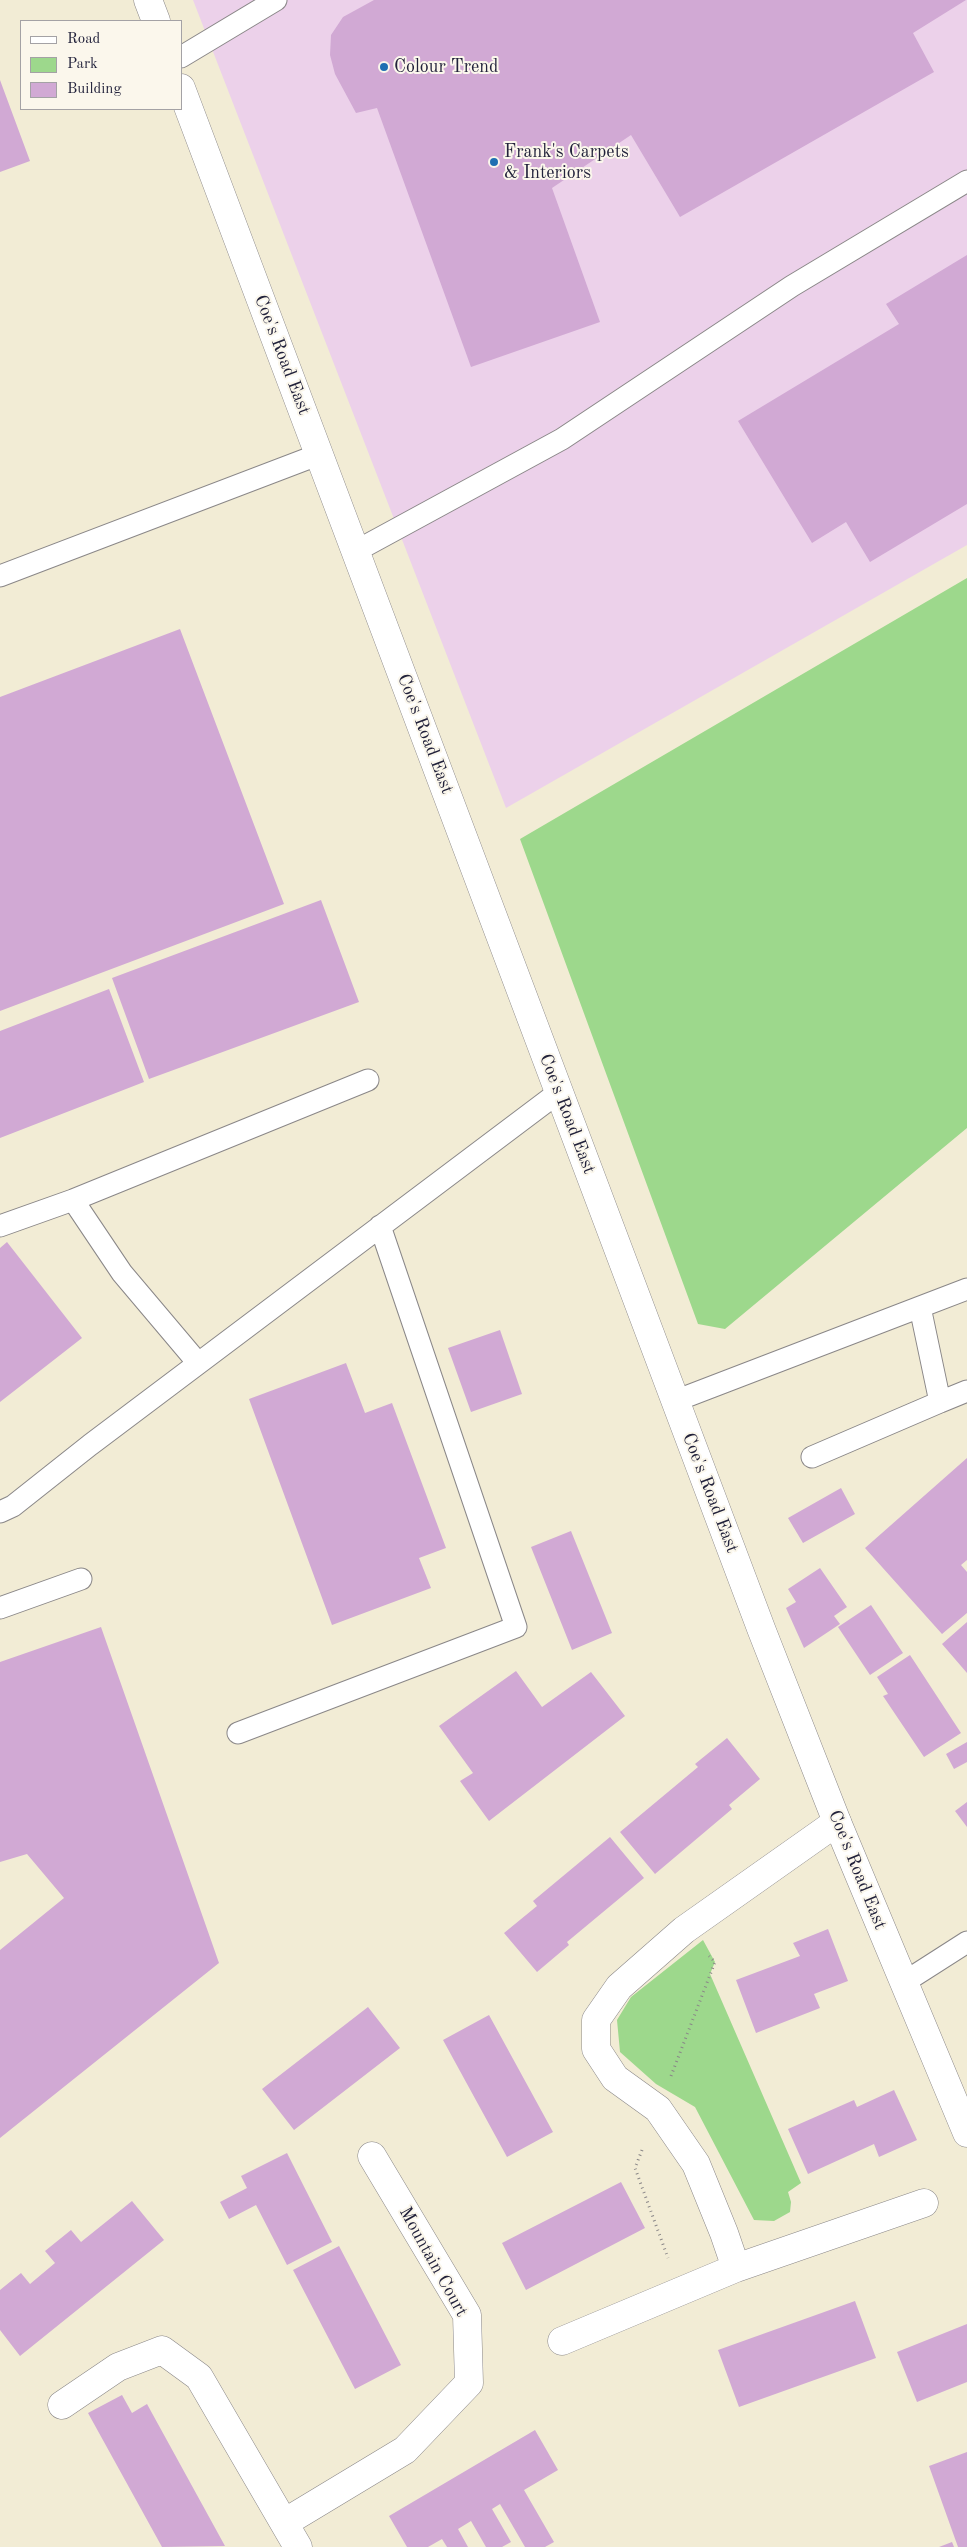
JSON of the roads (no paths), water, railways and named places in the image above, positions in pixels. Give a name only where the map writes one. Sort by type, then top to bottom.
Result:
[{"type":"street","points":[[148,0],[156,20]]},
{"type":"street","name":"Coe's Road East","points":[[182,91],[675,1401],[837,1822],[967,2134]]},
{"type":"street","points":[[736,2268],[696,2164],[658,2109],[615,2078],[596,2049],[596,2020],[619,1987],[684,1930],[837,1822]]},
{"type":"street","name":"Mountain Court","points":[[284,2523],[406,2450],[469,2383],[467,2315],[372,2156]]},
{"type":"street","points":[[562,2341],[736,2268],[924,2203]]},
{"type":"street","points":[[62,2406],[118,2367],[162,2350],[199,2377],[298,2547]]},
{"type":"lane","points":[[182,56],[271,4]]},
{"type":"lane","points":[[356,551],[562,439],[792,286],[967,181]]},
{"type":"lane","points":[[0,576],[320,454]]},
{"type":"lane","points":[[0,1226],[73,1200],[368,1080]]},
{"type":"lane","points":[[0,1512],[13,1506],[198,1363],[559,1092]]},
{"type":"lane","points":[[73,1200],[122,1272],[198,1363]]},
{"type":"lane","points":[[238,1733],[516,1627],[380,1226]]},
{"type":"lane","points":[[675,1401],[967,1289]]},
{"type":"lane","points":[[920,1307],[940,1402]]},
{"type":"lane","points":[[812,1457],[967,1391]]},
{"type":"lane","points":[[0,1608],[81,1579]]},
{"type":"lane","points":[[903,1982],[967,1942]]},
{"type":"place","name":"Colour Trend","points":[[384,67]]},
{"type":"place","name":"Frank's Carpets & Interiors","points":[[494,162]]}]
